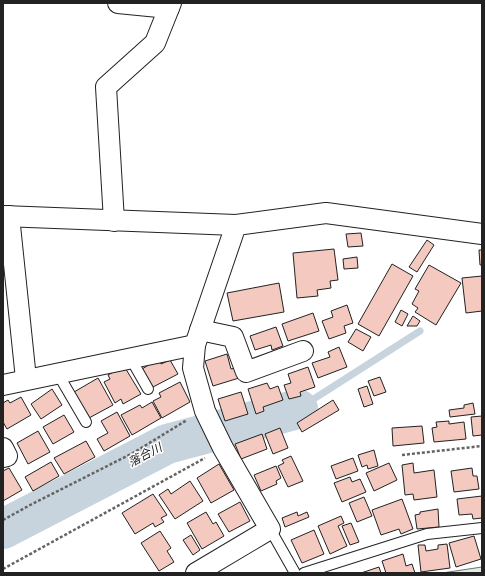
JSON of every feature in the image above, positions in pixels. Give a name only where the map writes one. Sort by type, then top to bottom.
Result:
[{"type":"street","points":[[114,221],[106,87],[155,43],[170,6],[118,3]]},
{"type":"street","points":[[26,379],[10,291],[6,216],[236,225],[326,213],[482,234]]},
{"type":"street","points":[[196,573],[270,529],[224,448],[205,410],[193,368],[198,338],[236,225]]},
{"type":"street","points":[[3,384],[131,358],[198,338],[233,337],[246,372],[303,351]]},
{"type":"street","points":[[3,448],[7,456],[3,458]]},
{"type":"lane","points":[[131,358],[148,389]]},
{"type":"lane","points":[[58,374],[86,422]]},
{"type":"lane","points":[[304,573],[428,534],[482,528]]},
{"type":"lane","points":[[270,529],[295,573]]},
{"type":"path","points":[[3,520],[133,453],[205,410]]},
{"type":"path","points":[[402,455],[482,446]]},
{"type":"path","points":[[3,569],[224,448]]},
{"type":"green space","points":[[482,567],[482,573],[442,573]]},
{"type":"building","points":[[361,233],[363,246],[348,247],[346,234]]},
{"type":"building","points":[[427,240],[434,245],[417,272],[409,267]]},
{"type":"building","points":[[334,249],[338,280],[330,281],[331,288],[317,290],[318,296],[297,298],[293,253]]},
{"type":"building","points":[[479,250],[482,250],[482,265],[480,265]]},
{"type":"building","points":[[357,257],[358,268],[344,269],[343,259]]},
{"type":"building","points":[[392,264],[413,276],[379,336],[358,324]]},
{"type":"building","points":[[429,265],[461,283],[436,325],[415,312],[418,308],[412,304],[419,291],[415,289]]},
{"type":"building","points":[[482,276],[482,311],[466,313],[462,278]]},
{"type":"building","points":[[279,283],[284,312],[233,321],[227,293]]},
{"type":"building","points":[[347,305],[353,323],[344,326],[346,333],[329,339],[322,321],[333,317],[331,311]]},
{"type":"building","points":[[401,310],[408,314],[402,326],[395,322]]},
{"type":"building","points":[[313,313],[319,331],[288,341],[282,324]]},
{"type":"building","points":[[413,316],[420,321],[417,326],[407,326]]},
{"type":"building","points":[[276,327],[283,346],[272,350],[271,345],[255,350],[250,336]]},
{"type":"building","points":[[356,329],[371,337],[363,351],[348,342]]},
{"type":"building","points":[[339,347],[347,367],[318,378],[312,363],[330,357],[328,352]]},
{"type":"building","points":[[227,354],[231,369],[236,368],[239,378],[213,386],[205,361]]},
{"type":"building","points":[[158,358],[161,364],[170,360],[178,374],[153,387],[142,369]]},
{"type":"building","points":[[124,366],[141,394],[123,404],[121,399],[115,403],[104,382],[110,379],[108,375]]},
{"type":"building","points":[[308,367],[315,387],[300,392],[301,396],[289,399],[284,385],[291,383],[288,374]]},
{"type":"building","points":[[380,377],[386,392],[374,396],[368,381]]},
{"type":"building","points":[[98,378],[113,405],[89,418],[74,392]]},
{"type":"building","points":[[180,382],[190,402],[162,418],[153,401],[161,397],[159,393]]},
{"type":"building","points":[[267,383],[270,389],[278,386],[283,400],[263,407],[264,411],[256,414],[248,389]]},
{"type":"building","points":[[367,386],[373,404],[364,407],[358,389]]},
{"type":"building","points":[[52,389],[62,405],[41,419],[31,404]]},
{"type":"building","points":[[241,392],[248,414],[225,421],[218,399]]},
{"type":"building","points":[[21,397],[31,415],[7,429],[3,422],[3,403],[8,400],[10,403]]},
{"type":"building","points":[[333,400],[339,410],[302,432],[297,423]]},
{"type":"building","points":[[152,402],[161,418],[132,435],[121,415],[140,405],[142,408]]},
{"type":"building","points":[[473,403],[475,414],[450,417],[449,410],[464,408],[464,405]]},
{"type":"building","points":[[117,412],[130,436],[104,451],[97,439],[108,433],[101,421]]},
{"type":"building","points":[[64,415],[74,432],[53,444],[43,427]]},
{"type":"building","points":[[482,416],[482,435],[473,436],[471,417]]},
{"type":"building","points":[[449,421],[449,424],[464,422],[466,439],[434,442],[432,428],[437,427],[436,422]]},
{"type":"building","points":[[422,426],[424,443],[393,446],[392,428]]},
{"type":"building","points":[[280,428],[288,448],[273,454],[265,434]]},
{"type":"building","points":[[38,431],[50,452],[28,464],[17,443]]},
{"type":"building","points":[[262,434],[267,449],[241,459],[235,444]]},
{"type":"building","points":[[86,441],[95,457],[64,474],[54,458]]},
{"type":"building","points":[[374,450],[378,466],[368,469],[367,465],[362,467],[358,455]]},
{"type":"building","points":[[291,456],[303,481],[288,487],[278,466],[284,463],[282,460]]},
{"type":"building","points":[[353,458],[358,471],[336,479],[331,466]]},
{"type":"building","points":[[51,462],[59,476],[33,491],[25,477]]},
{"type":"building","points":[[389,463],[397,480],[374,491],[366,473]]},
{"type":"building","points":[[413,463],[414,473],[434,470],[437,497],[414,500],[413,494],[405,495],[402,465]]},
{"type":"building","points":[[219,464],[234,490],[211,503],[197,478]]},
{"type":"building","points":[[276,466],[281,478],[276,481],[277,484],[261,491],[254,475]]},
{"type":"building","points":[[9,468],[22,490],[3,501],[3,471]]},
{"type":"building","points":[[472,468],[473,476],[477,476],[479,489],[454,492],[451,471]]},
{"type":"building","points":[[350,477],[352,482],[360,479],[366,492],[342,502],[334,483]]},
{"type":"building","points":[[190,481],[203,501],[175,519],[159,495],[168,489],[171,494]]},
{"type":"building","points":[[153,494],[167,515],[161,518],[164,522],[155,527],[153,523],[135,534],[122,513]]},
{"type":"building","points":[[482,496],[482,518],[473,519],[472,514],[459,515],[457,499]]},
{"type":"building","points":[[364,497],[372,516],[357,522],[349,503]]},
{"type":"building","points":[[402,499],[413,529],[401,534],[399,529],[381,535],[372,510]]},
{"type":"building","points":[[240,502],[250,521],[229,532],[218,514]]},
{"type":"building","points":[[438,509],[439,527],[417,529],[415,515],[420,514],[420,512]]},
{"type":"building","points":[[206,512],[213,524],[216,522],[224,536],[202,549],[187,523]]},
{"type":"building","points":[[297,512],[298,516],[307,512],[309,517],[285,527],[282,518]]},
{"type":"building","points":[[341,516],[344,523],[338,526],[347,546],[330,554],[318,526]]},
{"type":"building","points":[[351,523],[359,542],[350,545],[342,526]]},
{"type":"building","points":[[314,530],[324,554],[302,563],[291,540]]},
{"type":"building","points":[[160,531],[171,548],[167,551],[174,562],[159,571],[141,543]]},
{"type":"building","points":[[191,535],[200,550],[193,555],[183,540]]},
{"type":"building","points":[[474,536],[481,559],[456,567],[449,543]]},
{"type":"building","points":[[447,544],[450,568],[421,572],[418,545],[425,545],[426,551],[438,549],[438,545]]},
{"type":"building","points":[[403,554],[406,566],[412,564],[415,573],[386,573],[382,561]]},
{"type":"building","points":[[379,567],[381,573],[361,573]]},
{"type":"waterway","points":[[298,409],[420,331]]},
{"type":"waterway","name":"落合川","points":[[3,529],[167,444],[298,409]]}]
